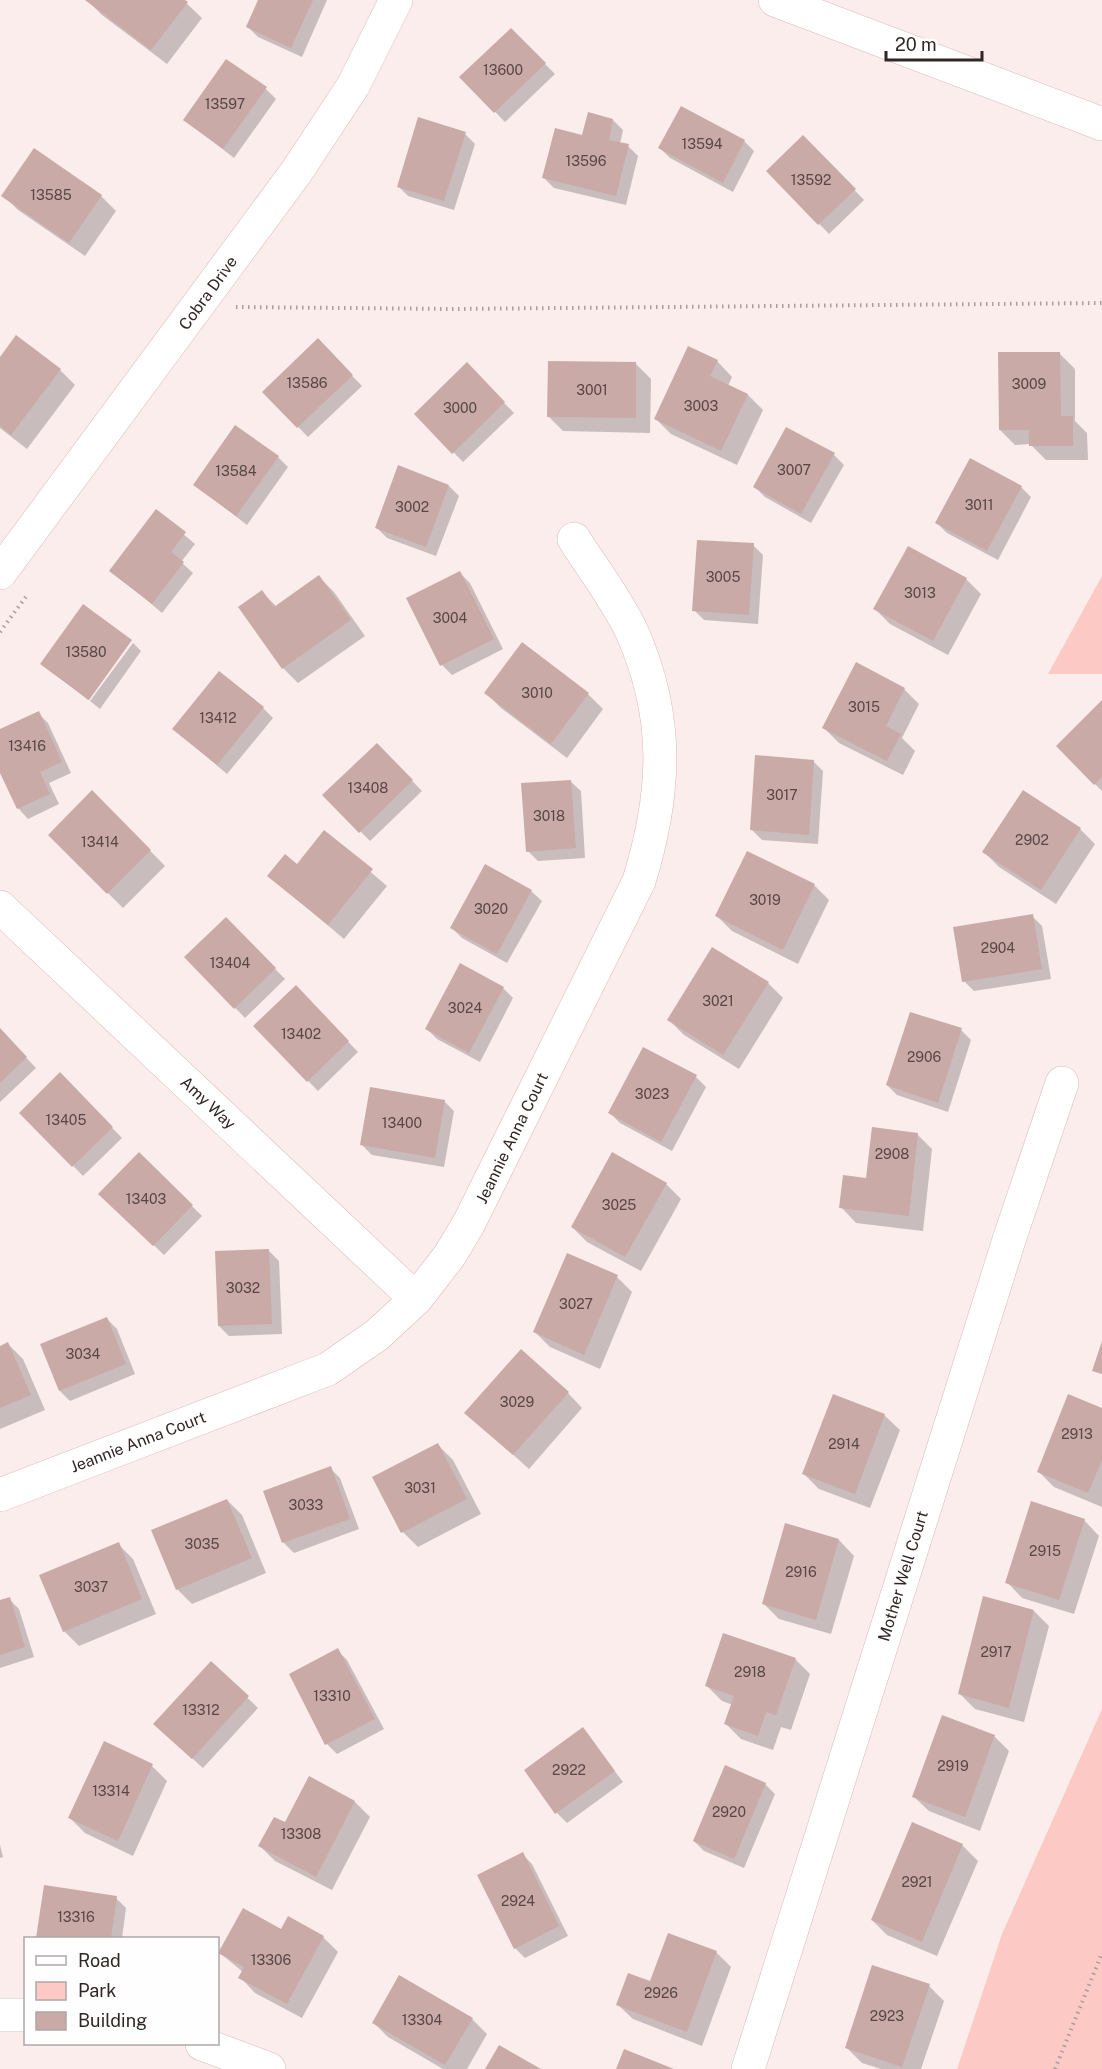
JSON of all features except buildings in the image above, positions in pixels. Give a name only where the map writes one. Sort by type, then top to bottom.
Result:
[{"type":"street","name":"Cobra Drive","points":[[0,573],[297,171],[353,86],[396,0]]},
{"type":"street","points":[[775,0],[1102,124]]},
{"type":"street","name":"Jeannie Anna Court","points":[[0,1495],[328,1369],[377,1335],[416,1299],[450,1255],[469,1223],[639,881],[654,831],[661,779],[657,719],[649,679],[631,631],[574,539]]},
{"type":"street","name":"Amy Way","points":[[0,907],[416,1299]]},
{"type":"street","name":"Mother Well Court","points":[[748,2069],[1009,1240],[1062,1083]]},
{"type":"street","points":[[0,2015],[24,2015]]},
{"type":"street","points":[[207,2045],[269,2069]]},
{"type":"path","points":[[242,298],[236,307],[464,309],[1102,303]]},
{"type":"path","points":[[1055,2069],[1102,1953]]},
{"type":"green space","points":[[1102,576],[1102,674],[1048,674]]},
{"type":"green space","points":[[1102,1709],[1102,2069],[957,2069],[1002,1934]]}]
